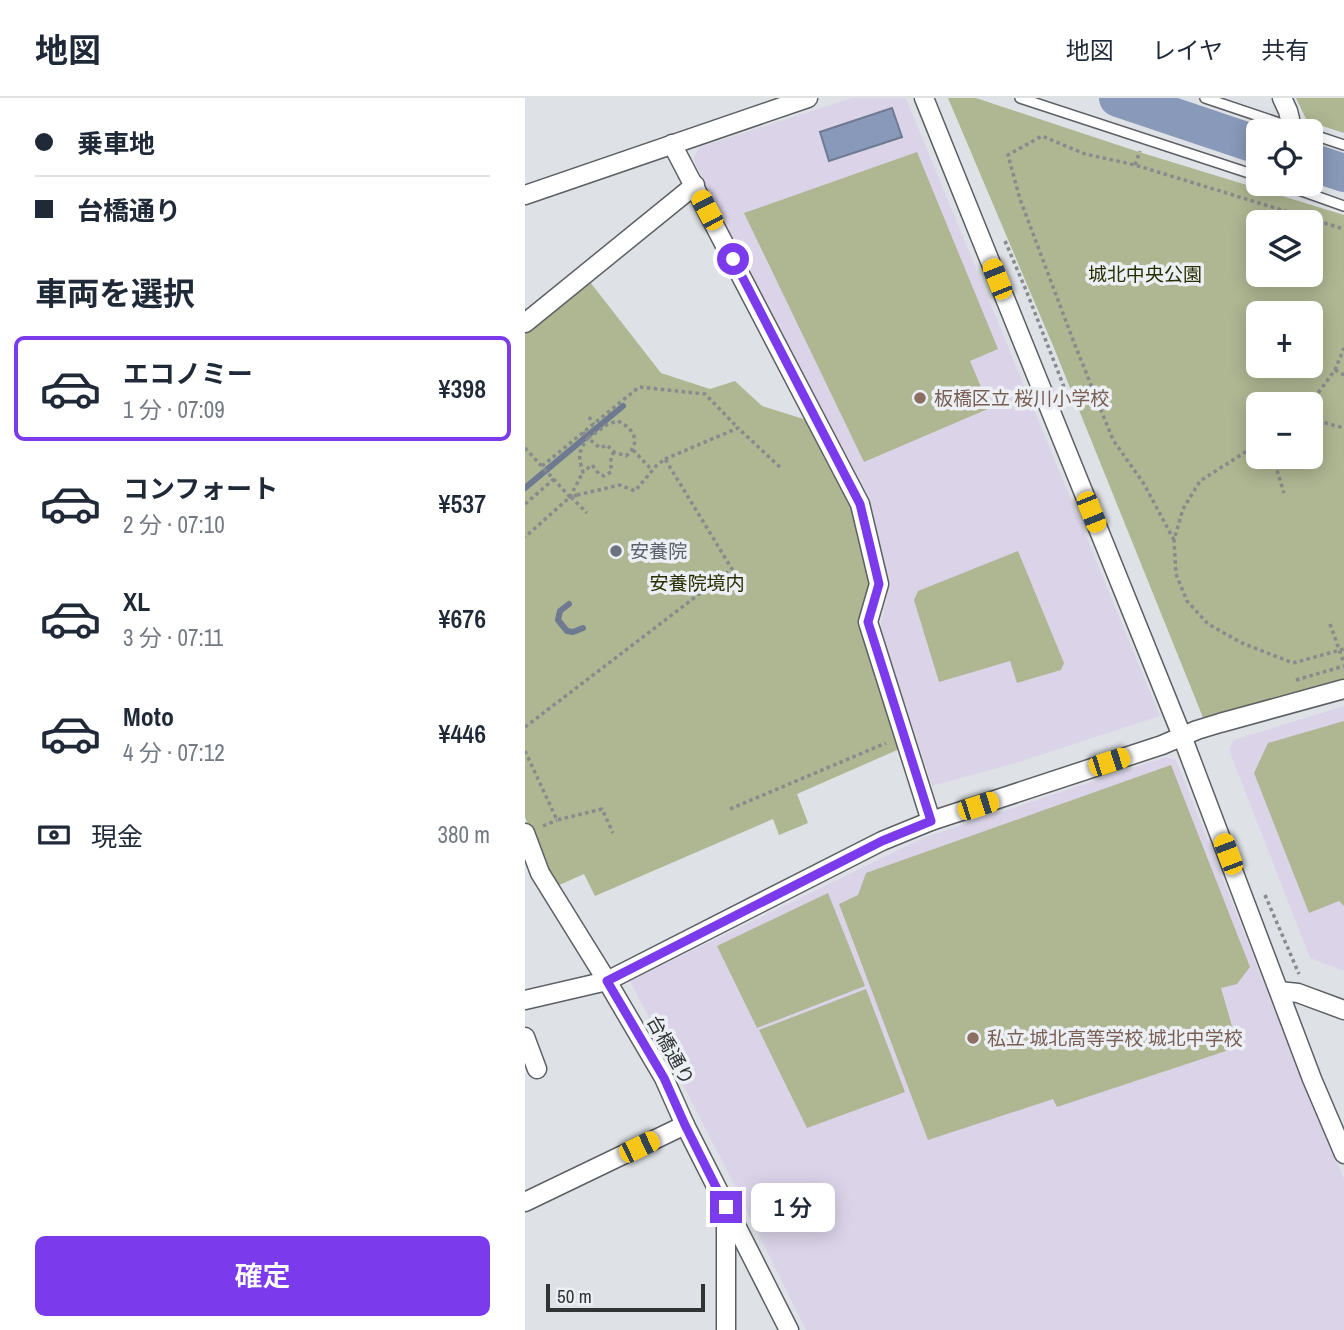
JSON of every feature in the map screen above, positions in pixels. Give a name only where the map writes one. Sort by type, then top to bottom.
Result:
[{"type":"street","points":[[525,195],[808,98]]},
{"type":"street","points":[[924,98],[1182,736],[1312,1079],[1344,1154]]},
{"type":"street","points":[[1282,98],[1289,119]]},
{"type":"street","points":[[672,144],[860,504],[879,584],[868,622],[931,821]]},
{"type":"street","points":[[525,323],[695,186]]},
{"type":"street","points":[[525,1000],[607,981],[882,841],[931,821],[1162,745],[1220,723],[1344,689]]},
{"type":"street","name":"台橋通り","points":[[525,834],[533,874],[607,981],[664,1078],[789,1330]]},
{"type":"street","points":[[1279,991],[1298,993],[1344,1010]]},
{"type":"street","points":[[525,1037],[537,1069]]},
{"type":"street","points":[[525,1202],[685,1125]]},
{"type":"street","points":[[726,1207],[726,1330]]},
{"type":"lane","points":[[1020,98],[1246,172]]},
{"type":"lane","points":[[1205,98],[1268,119]]},
{"type":"lane","points":[[1323,138],[1344,145]]},
{"type":"lane","points":[[1316,196],[1344,206]]},
{"type":"path","points":[[1174,540],[1144,484],[1113,440],[1020,199],[1008,155],[1042,136],[1085,154],[1135,165],[1344,229]]},
{"type":"path","points":[[1319,392],[1335,370],[1344,348]]},
{"type":"path","points":[[1335,370],[1344,375]]},
{"type":"path","points":[[542,466],[639,387],[705,394],[782,469]]},
{"type":"path","points":[[589,417],[594,424]]},
{"type":"path","points":[[583,432],[588,438],[600,448],[607,445],[614,452],[626,456],[633,450],[635,441],[628,426],[618,421],[608,424],[588,438],[580,450],[578,457],[583,472]]},
{"type":"path","points":[[1323,422],[1344,428]]},
{"type":"path","points":[[570,497],[620,485],[635,491],[665,459],[738,428]]},
{"type":"path","points":[[525,448],[587,513]]},
{"type":"path","points":[[633,450],[652,470]]},
{"type":"path","points":[[525,537],[570,497],[583,472],[592,465],[604,477],[611,472],[611,457],[614,452]]},
{"type":"path","points":[[1246,452],[1200,481],[1183,509],[1174,540],[1176,574],[1187,601],[1208,624],[1242,643],[1293,663],[1342,650]]},
{"type":"path","points":[[525,727],[732,569],[665,459]]},
{"type":"path","points":[[1277,469],[1284,493]]},
{"type":"path","points":[[525,504],[554,479]]},
{"type":"path","points":[[1331,624],[1342,650],[1344,663]]},
{"type":"path","points":[[730,809],[904,735]]},
{"type":"path","points":[[525,751],[557,820],[602,809],[613,833]]},
{"type":"shaded area","name":"板橋区立 桜川小学校","points":[[852,98],[906,98],[1160,716],[1016,763],[932,786],[880,628],[890,583],[867,506],[755,291],[693,158],[700,147]]},
{"type":"shaded area","points":[[1344,706],[1344,971],[1310,958],[1229,750],[1234,740]]},
{"type":"shaded area","name":"私立 城北高等学校 城北中学校","points":[[1166,757],[1176,760],[1308,1095],[1344,1179],[1344,1330],[806,1330],[630,981],[923,838]]},
{"type":"green space","name":"城北中央公園","points":[[948,98],[976,98],[1246,185],[1246,196],[1282,196],[1344,215],[1344,680],[1204,720],[1054,348]]},
{"type":"green space","points":[[1296,98],[1344,98],[1344,133],[1323,126],[1323,119],[1306,119]]},
{"type":"green space","points":[[917,152],[998,349],[970,361],[990,408],[864,462],[744,213]]},
{"type":"green space","name":"安養院境内","points":[[590,282],[661,373],[710,389],[735,381],[762,406],[813,422],[856,506],[874,580],[865,619],[904,747],[797,794],[808,823],[779,835],[773,819],[595,896],[584,874],[557,886],[543,862],[525,817],[525,307],[533,326]]},
{"type":"green space","points":[[1018,551],[1064,663],[1061,670],[1017,683],[1010,661],[939,682],[914,600],[918,591]]},
{"type":"green space","points":[[1344,721],[1344,906],[1339,901],[1309,913],[1254,773],[1268,743]]},
{"type":"green space","points":[[1171,765],[1250,967],[1237,984],[1221,988],[1238,1047],[1057,1107],[1053,1099],[928,1140],[839,904],[858,895],[866,873]]},
{"type":"green space","points":[[828,893],[865,986],[757,1028],[717,946]]},
{"type":"green space","points":[[866,989],[905,1092],[807,1128],[759,1030]]},
{"type":"water","points":[[892,108],[902,137],[829,161],[820,132]]},
{"type":"waterway","points":[[1118,98],[1246,141]]},
{"type":"waterway","points":[[1323,166],[1344,173]]},
{"type":"waterway","points":[[525,488],[623,406]]},
{"type":"waterway","points":[[569,604],[560,611],[558,620],[567,631],[583,628]]},
{"type":"place","name":"板橋区立 桜川小学校","points":[[920,398]]},
{"type":"place","name":"安養院","points":[[616,551]]},
{"type":"place","name":"私立 城北高等学校 城北中学校","points":[[973,1038]]},
{"type":"route","points":[[726,1207],[664,1078],[607,981],[882,841],[931,821],[868,622],[879,584],[860,504],[733,259]]}]
